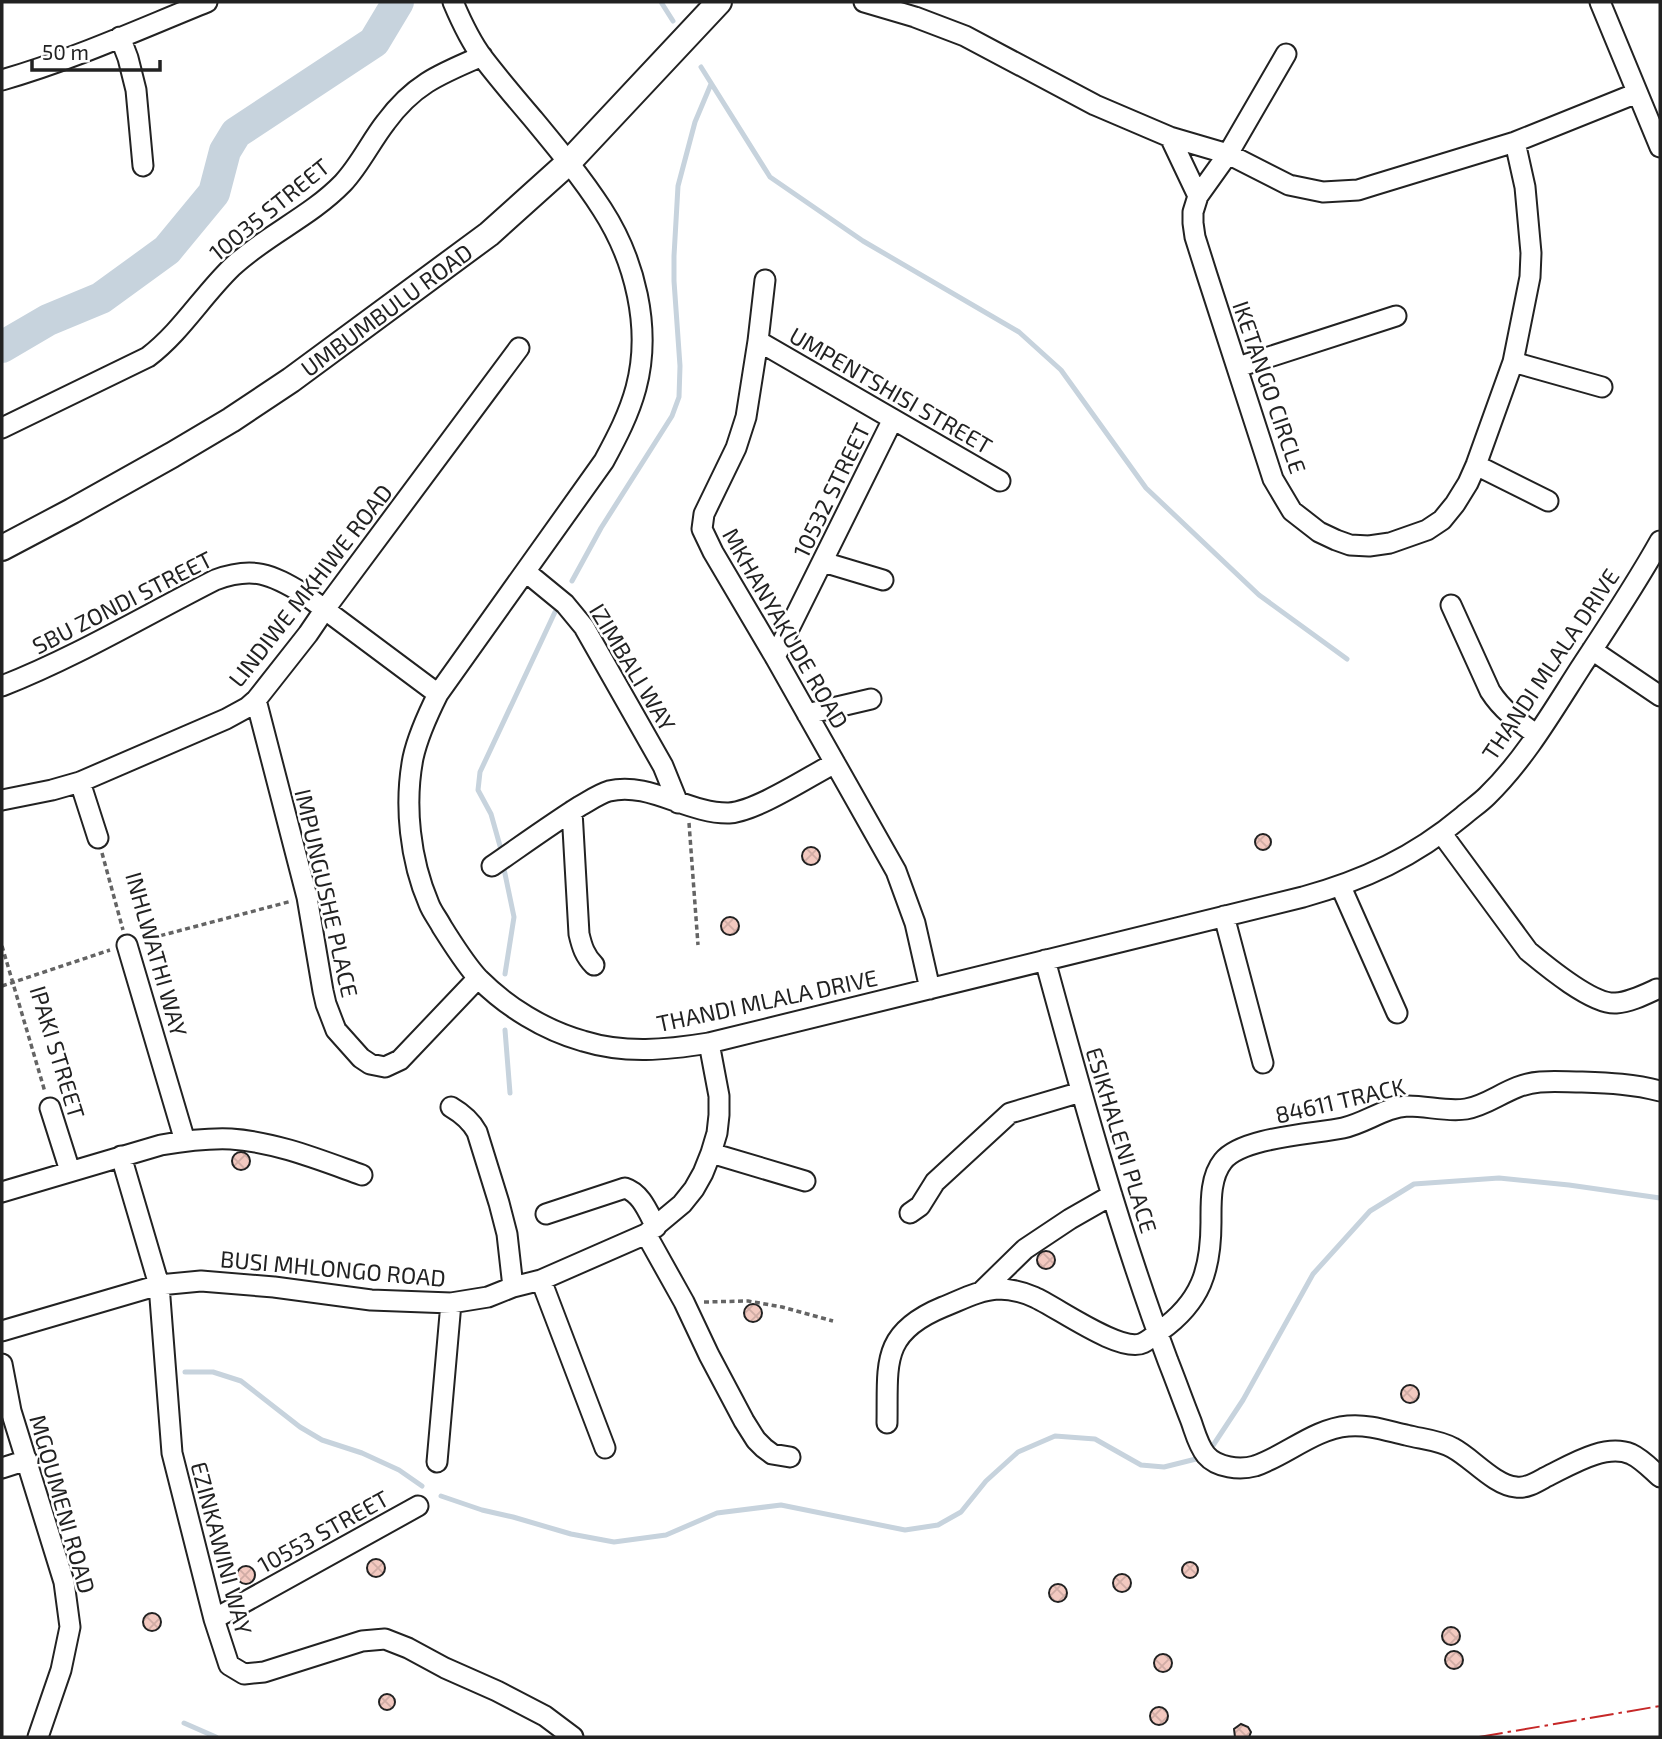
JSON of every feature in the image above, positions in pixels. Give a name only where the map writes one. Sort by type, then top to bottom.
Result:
[{"type":"main road","name":"UMBUMBULU ROAD","points":[[2,548],[231,420],[291,380],[489,234],[569,162],[719,2]]},
{"type":"street","points":[[2,80],[35,71],[207,2]]},
{"type":"street","points":[[864,2],[965,36],[1095,105],[1170,137],[1228,154],[1289,185],[1323,192],[1339,192],[1374,185],[1515,142],[1637,93]]},
{"type":"street","points":[[1600,2],[1660,147]]},
{"type":"street","name":"THANDI MLALA DRIVE","points":[[457,3],[482,56],[569,162],[602,209],[619,238],[639,299],[641,358],[637,385],[621,430],[604,461],[438,694],[424,723],[410,779],[412,836],[418,873],[430,906],[478,978],[517,1010],[547,1027],[583,1042],[652,1051],[709,1042],[1341,887],[1396,862],[1442,834],[1504,778],[1537,735],[1660,541]]},
{"type":"street","points":[[120,37],[136,90],[142,166]]},
{"type":"street","name":"IKETANGO CIRCLE","points":[[1286,54],[1228,154],[1198,196],[1193,223],[1195,237],[1273,480],[1292,511],[1319,532],[1336,540],[1350,545],[1369,546],[1390,543],[1427,530],[1442,520],[1468,483],[1513,362],[1530,277],[1531,253],[1525,187],[1515,142]]},
{"type":"street","name":"10035 STREET","points":[[2,428],[148,357],[160,348],[230,268],[316,207],[345,180],[386,122],[411,94],[439,74],[482,56]]},
{"type":"street","points":[[1170,137],[1198,196]]},
{"type":"street","name":"MKHANYAKUDE ROAD","points":[[765,280],[750,398],[742,432],[704,514],[702,529],[896,871],[915,923],[930,989]]},
{"type":"street","points":[[1238,367],[1396,316]]},
{"type":"street","name":"UMPENTSHISI STREET","points":[[758,341],[1000,481]]},
{"type":"street","name":"LINDIWE MKHIWE ROAD","points":[[2,800],[80,782],[238,713],[256,700],[308,634],[519,348]]},
{"type":"street","points":[[1513,362],[1602,387]]},
{"type":"street","name":"10532 STREET","points":[[775,657],[893,419]]},
{"type":"street","points":[[1476,465],[1548,501]]},
{"type":"street","points":[[823,562],[883,580]]},
{"type":"street","name":"SBU ZONDI STREET","points":[[2,686],[64,659],[215,580],[229,574],[256,572],[283,581],[325,608],[438,694]]},
{"type":"street","name":"IZIMBALI WAY","points":[[526,572],[565,604],[584,627],[683,805]]},
{"type":"street","points":[[1451,605],[1498,704],[1537,735]]},
{"type":"street","points":[[1592,650],[1660,696]]},
{"type":"street","points":[[807,714],[871,699]]},
{"type":"street","name":"IMPUNGUSHE PLACE","points":[[256,700],[307,897],[323,991],[336,1030],[370,1065],[385,1067],[400,1060],[478,978]]},
{"type":"street","points":[[492,866],[572,811],[607,792],[637,790],[683,805],[729,813],[758,805],[835,763]]},
{"type":"street","points":[[80,782],[98,838]]},
{"type":"street","points":[[572,811],[579,934],[584,953],[594,965]]},
{"type":"street","points":[[1442,834],[1528,951],[1544,965],[1591,997],[1605,1002],[1623,1002],[1657,989]]},
{"type":"street","points":[[1341,887],[1397,1013]]},
{"type":"street","points":[[1224,916],[1263,1063]]},
{"type":"street","name":"INHLWATHI WAY","points":[[127,944],[185,1141]]},
{"type":"street","name":"ESIKHALENI PLACE","points":[[1045,960],[1081,1093],[1157,1333],[1200,1446],[1210,1459],[1219,1464],[1247,1468],[1325,1431],[1351,1426],[1384,1430],[1450,1446],[1494,1478],[1514,1487],[1532,1484],[1573,1464],[1611,1450],[1633,1455],[1660,1477]]},
{"type":"street","name":"BUSI MHLONGO ROAD","points":[[2,1331],[159,1285],[201,1281],[274,1287],[370,1300],[451,1303],[488,1297],[541,1280],[651,1230],[682,1204],[694,1189],[703,1173],[717,1133],[719,1106],[709,1042]]},
{"type":"street","name":"84611 TRACK","points":[[982,1291],[1009,1290],[1034,1297],[1103,1335],[1136,1346],[1144,1343],[1182,1314],[1200,1288],[1210,1256],[1211,1207],[1216,1174],[1222,1162],[1236,1150],[1302,1133],[1344,1128],[1392,1109],[1407,1106],[1444,1110],[1468,1109],[1529,1083],[1550,1081],[1623,1084],[1660,1091]]},
{"type":"street","points":[[910,1213],[920,1206],[935,1182],[1010,1113],[1081,1093]]},
{"type":"street","points":[[452,1107],[473,1124],[477,1132],[507,1234],[513,1287]]},
{"type":"street","name":"IPAKI STREET","points":[[50,1108],[69,1171]]},
{"type":"street","points":[[2,1192],[161,1145],[217,1139],[278,1146],[362,1175]]},
{"type":"street","points":[[710,1153],[805,1181]]},
{"type":"street","name":"EZINKAWINI WAY","points":[[121,1156],[159,1285],[172,1453],[214,1619],[229,1665],[244,1674],[264,1672],[362,1641],[385,1639],[545,1716],[573,1737]]},
{"type":"street","points":[[546,1214],[625,1188],[633,1191],[638,1196],[684,1302],[732,1399],[756,1440],[772,1454],[790,1457]]},
{"type":"street","points":[[887,1423],[889,1358],[904,1330],[930,1312],[982,1291],[1025,1250],[1070,1219],[1112,1195]]},
{"type":"street","points":[[541,1280],[605,1448]]},
{"type":"street","points":[[437,1462],[451,1303]]},
{"type":"street","name":"MGQUMENI ROAD","points":[[2,1364],[11,1410],[64,1582],[70,1627],[61,1670],[38,1737]]},
{"type":"street","points":[[2,1468],[27,1460]]},
{"type":"street","name":"10553 STREET","points":[[214,1619],[418,1506]]},
{"type":"path","points":[[683,805],[698,945]]},
{"type":"path","name":"INHLWATHI WAY","points":[[98,838],[127,944]]},
{"type":"path","points":[[2,986],[127,944],[307,897]]},
{"type":"path","name":"IPAKI STREET","points":[[2,946],[50,1108]]},
{"type":"path","points":[[684,1302],[748,1301],[833,1321]]},
{"type":"building","points":[[1260,834],[1266,834],[1271,842],[1269,848],[1260,850],[1255,845],[1255,839]]},
{"type":"building","points":[[811,847],[817,850],[820,856],[817,862],[811,865],[805,862],[802,856],[805,850]]},
{"type":"building","points":[[730,917],[736,920],[739,926],[736,932],[730,935],[724,932],[721,926],[724,920]]},
{"type":"building","points":[[241,1152],[247,1155],[250,1161],[247,1167],[241,1170],[235,1167],[232,1161],[235,1155]]},
{"type":"building","points":[[1046,1251],[1052,1254],[1055,1260],[1052,1266],[1046,1269],[1040,1266],[1037,1260],[1040,1254]]},
{"type":"building","points":[[753,1304],[759,1307],[762,1313],[759,1319],[753,1322],[747,1319],[744,1313],[747,1307]]},
{"type":"building","points":[[1410,1385],[1416,1388],[1419,1394],[1416,1400],[1410,1403],[1404,1400],[1401,1394],[1404,1388]]},
{"type":"building","points":[[376,1559],[382,1562],[385,1568],[382,1574],[376,1577],[370,1574],[367,1568],[370,1562]]},
{"type":"building","points":[[1187,1562],[1193,1562],[1198,1570],[1196,1576],[1187,1578],[1182,1573],[1182,1567]]},
{"type":"building","points":[[246,1566],[252,1569],[255,1575],[252,1581],[246,1584],[240,1581],[237,1575],[240,1569]]},
{"type":"building","points":[[1122,1574],[1128,1577],[1131,1583],[1128,1589],[1122,1592],[1116,1589],[1113,1583],[1116,1577]]},
{"type":"building","points":[[1058,1584],[1064,1587],[1067,1593],[1064,1599],[1058,1602],[1052,1599],[1049,1593],[1052,1587]]},
{"type":"building","points":[[152,1613],[158,1616],[161,1622],[158,1628],[152,1631],[146,1628],[143,1622],[146,1616]]},
{"type":"building","points":[[1451,1627],[1457,1630],[1460,1636],[1457,1642],[1451,1645],[1445,1642],[1442,1636],[1445,1630]]},
{"type":"building","points":[[1454,1651],[1460,1654],[1463,1660],[1460,1666],[1454,1669],[1448,1666],[1445,1660],[1448,1654]]},
{"type":"building","points":[[1163,1654],[1169,1657],[1172,1663],[1169,1669],[1163,1672],[1157,1669],[1154,1663],[1157,1657]]},
{"type":"building","points":[[384,1694],[390,1694],[395,1702],[393,1708],[384,1710],[379,1705],[379,1699]]},
{"type":"building","points":[[1159,1707],[1165,1710],[1168,1716],[1165,1722],[1159,1725],[1153,1722],[1150,1716],[1153,1710]]},
{"type":"building","points":[[1241,1724],[1248,1727],[1251,1732],[1249,1737],[1235,1737],[1234,1729]]},
{"type":"waterway","points":[[2,347],[48,320],[101,298],[167,250],[214,193],[225,151],[236,133],[374,42],[398,2]]},
{"type":"waterway","points":[[661,2],[673,21]]},
{"type":"waterway","points":[[701,67],[770,177],[863,241],[1019,332],[1061,370],[1146,488],[1259,595],[1347,659]]},
{"type":"waterway","points":[[572,581],[601,528],[672,416],[679,397],[680,366],[674,281],[678,186],[695,122],[711,84]]},
{"type":"waterway","points":[[502,853],[491,814],[478,790],[480,772],[555,612]]},
{"type":"waterway","points":[[504,869],[514,917],[505,974]]},
{"type":"waterway","points":[[505,1030],[510,1093]]},
{"type":"waterway","points":[[1210,1450],[1243,1400],[1313,1274],[1370,1211],[1414,1184],[1499,1178],[1660,1198]]},
{"type":"waterway","points":[[185,1372],[213,1372],[241,1381],[300,1427],[322,1440],[362,1453],[399,1470],[422,1486]]},
{"type":"waterway","points":[[441,1496],[571,1534],[614,1542],[666,1535],[717,1513],[781,1505],[905,1530],[938,1525],[961,1512],[986,1481],[1018,1452],[1055,1436],[1095,1439],[1141,1465],[1164,1467],[1196,1459]]},
{"type":"waterway","points":[[184,1723],[216,1737]]},
{"type":"power","points":[[1479,1737],[1660,1706]]}]
